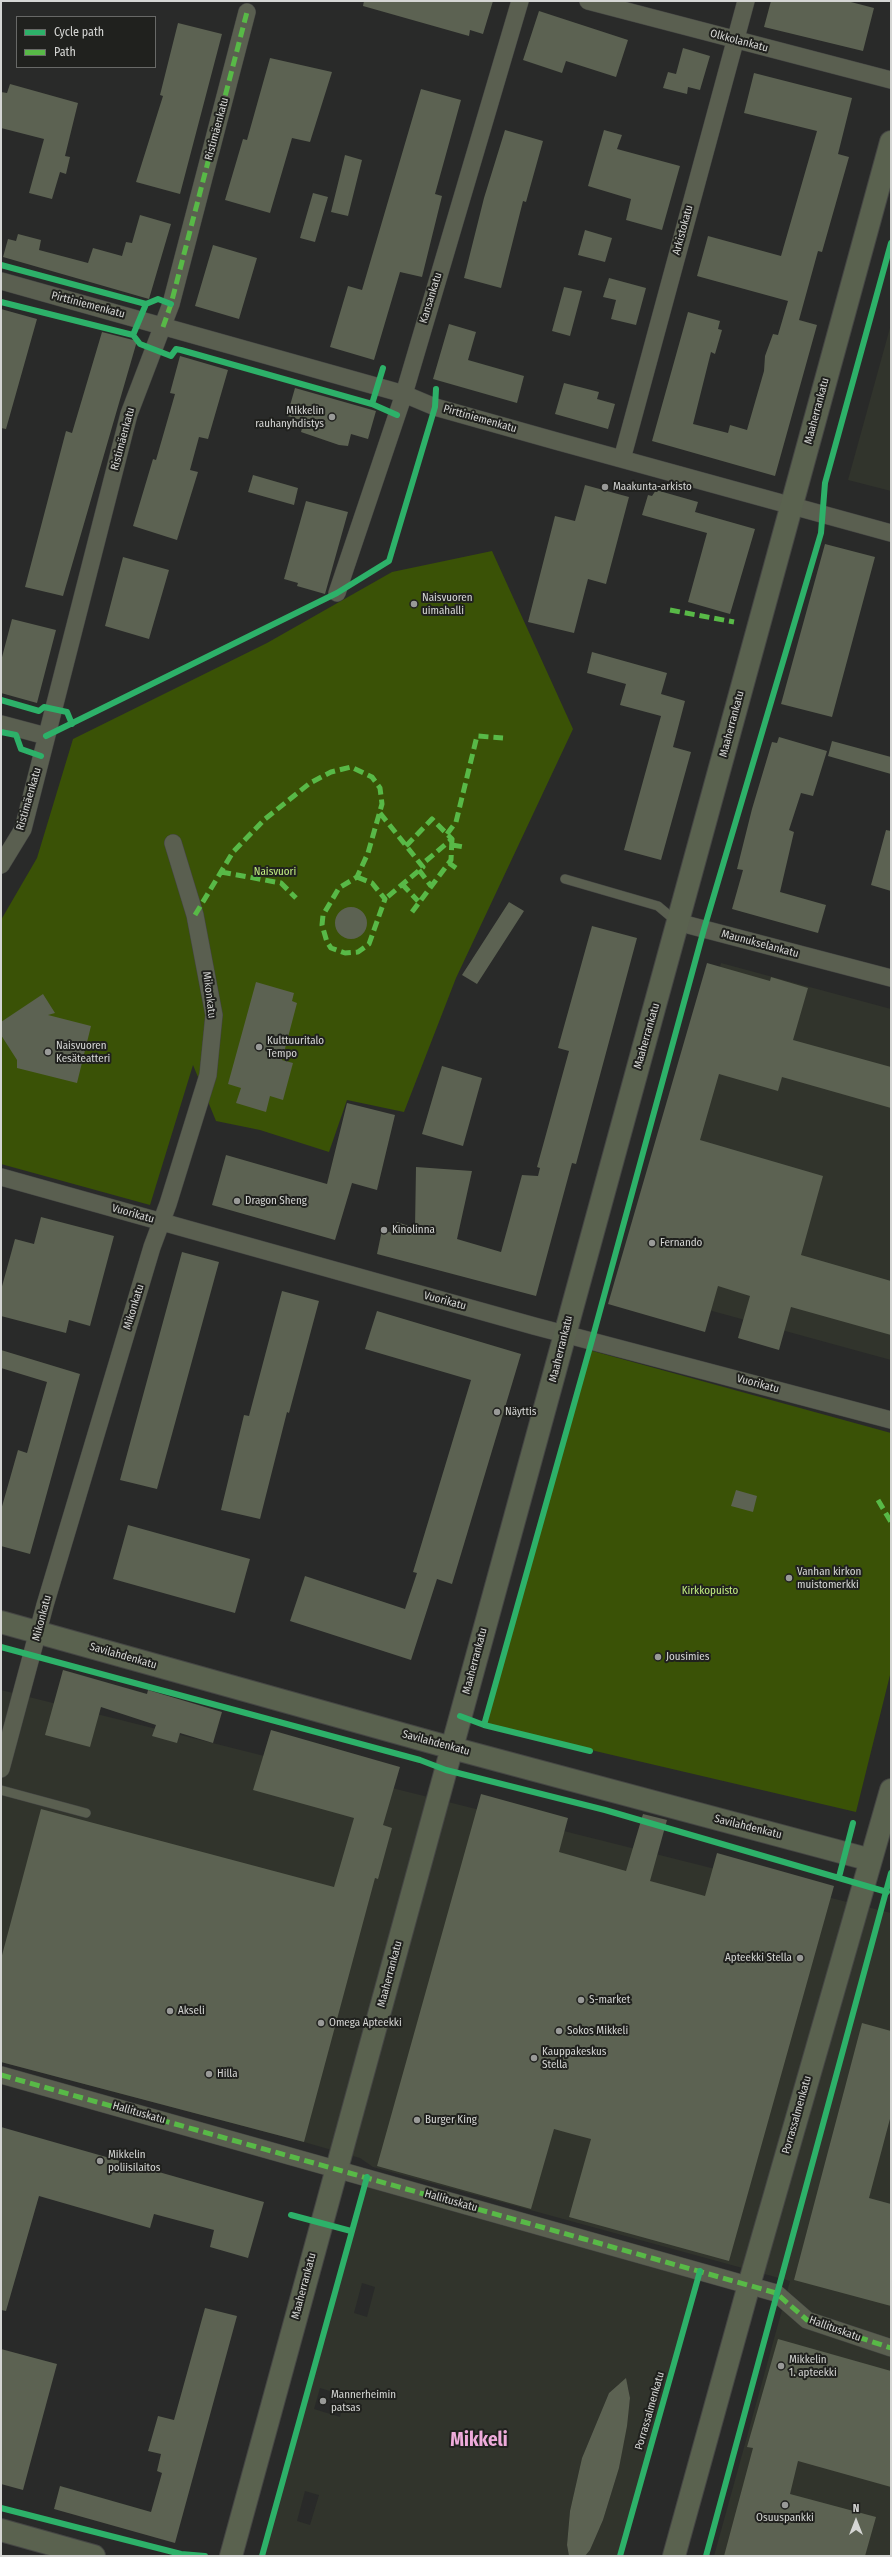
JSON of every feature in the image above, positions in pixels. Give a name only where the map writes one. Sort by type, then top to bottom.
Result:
[{"type":"main road","name":"Maaherrankatu","points":[[231,2556],[891,142]]},
{"type":"main road","name":"Savilahdenkatu","points":[[1,1622],[452,1748],[871,1860]]},
{"type":"main road","name":"Porrassalmenkatu","points":[[674,2556],[749,2285],[891,1790]]},
{"type":"main road","points":[[1,2530],[94,2556]]},
{"type":"street","name":"Kansankatu","points":[[337,593],[404,394],[520,1]]},
{"type":"street","name":"Olkkolankatu","points":[[588,1],[891,80]]},
{"type":"street","name":"Arkistokatu","points":[[622,458],[734,40],[746,1]]},
{"type":"street","name":"Ristimäenkatu","points":[[1,865],[23,829],[129,414],[172,304],[247,12]]},
{"type":"street","name":"Pirttiniemenkatu","points":[[1,281],[404,394],[435,407],[891,533]]},
{"type":"street","points":[[1,724],[46,736]]},
{"type":"street","name":"Mikonkatu","points":[[1,1769],[38,1633],[160,1222],[168,1204],[208,1075],[214,1015],[195,915],[173,843]]},
{"type":"street","name":"Maunukselankatu","points":[[677,922],[891,978]]},
{"type":"street","name":"Vuorikatu","points":[[1,1177],[565,1333],[891,1420]]},
{"type":"street","name":"Hallituskatu","points":[[1,2075],[337,2168],[776,2293],[807,2320],[891,2348]]},
{"type":"lane","name":"Maunukselankatu","points":[[566,879],[658,906],[677,922]]},
{"type":"lane","points":[[1,1790],[86,1813]]},
{"type":"shaded area","points":[[891,324],[891,491],[848,480]]},
{"type":"shaded area","points":[[721,963],[891,1009],[891,1360],[632,1289]]},
{"type":"shaded area","points":[[1,1690],[891,1913],[891,2556],[714,2556],[790,2281],[373,2167],[360,2158],[304,2142],[1,2062]]},
{"type":"shaded area","points":[[367,2177],[700,2271],[620,2556],[585,2556],[590,2550],[603,2520],[619,2468],[630,2399],[628,2387],[624,2384],[619,2384],[609,2393],[582,2458],[570,2511],[567,2545],[569,2556],[262,2556]],"holes":[[[362,2283],[375,2287],[367,2317],[354,2313]],[[320,2388],[346,2396],[340,2417],[314,2409]],[[305,2491],[319,2495],[310,2525],[297,2521]]]},
{"type":"green space","name":"Naisvuori","points":[[492,551],[573,729],[456,978],[404,1112],[347,1100],[329,1152],[260,1130],[216,1121],[193,1065],[150,1205],[1,1164],[1,920],[37,858],[73,739],[267,643],[392,572]]},
{"type":"green space","name":"Kirkkopuisto","points":[[589,1350],[891,1433],[891,1671],[856,1812],[484,1725]]},
{"type":"building","points":[[364,1],[493,1],[483,34],[470,30],[469,36],[363,6]]},
{"type":"building","points":[[771,1],[847,1],[874,8],[863,51],[764,27]]},
{"type":"building","points":[[539,11],[628,40],[616,77],[566,61],[562,73],[523,60]]},
{"type":"building","points":[[178,23],[222,34],[180,194],[136,182],[163,96],[160,95]]},
{"type":"building","points":[[683,48],[710,56],[700,90],[688,87],[687,94],[663,88],[668,72],[676,74]]},
{"type":"building","points":[[270,58],[332,72],[310,142],[292,138],[270,213],[225,200],[243,139],[247,140]]},
{"type":"building","points":[[754,73],[852,98],[838,154],[849,157],[822,252],[818,251],[799,320],[817,325],[775,476],[652,441],[688,312],[720,321],[718,329],[722,330],[715,354],[711,352],[693,424],[728,433],[730,425],[747,430],[764,371],[765,356],[773,334],[778,335],[788,301],[697,276],[708,236],[781,256],[817,131],[744,113]]},
{"type":"building","points":[[10,84],[78,103],[65,156],[70,157],[66,174],[60,172],[52,199],[29,193],[44,139],[1,128],[1,92],[7,93]]},
{"type":"building","points":[[421,89],[461,100],[435,194],[442,196],[422,277],[400,272],[374,360],[330,347],[348,286],[362,290]]},
{"type":"building","points":[[505,130],[543,141],[526,202],[523,201],[501,288],[464,278],[484,198]]},
{"type":"building","points":[[604,130],[622,135],[617,149],[680,166],[662,230],[626,220],[631,199],[588,186]]},
{"type":"building","points":[[345,155],[362,160],[348,216],[331,212]]},
{"type":"building","points":[[313,193],[328,197],[315,242],[300,238]]},
{"type":"building","points":[[140,215],[171,224],[149,299],[3,257],[8,239],[16,241],[18,234],[41,240],[39,250],[88,263],[93,248],[122,256],[126,242],[132,243]]},
{"type":"building","points":[[585,230],[612,238],[605,262],[578,255]]},
{"type":"building","points":[[213,245],[257,258],[239,319],[195,306]]},
{"type":"building","points":[[609,278],[646,288],[636,325],[611,319],[616,300],[603,297]]},
{"type":"building","points":[[564,287],[582,291],[570,336],[552,331]]},
{"type":"building","points":[[1,309],[37,319],[6,429],[1,428]]},
{"type":"building","points":[[449,324],[476,332],[468,360],[524,376],[517,403],[433,379]]},
{"type":"building","points":[[102,332],[137,341],[63,596],[25,587],[66,431],[72,433]]},
{"type":"building","points":[[180,356],[228,370],[208,439],[199,437],[190,470],[198,472],[177,540],[133,526],[153,459],[156,460],[175,394],[170,393]]},
{"type":"building","points":[[564,383],[599,392],[597,399],[615,404],[608,429],[555,414]]},
{"type":"building","name":"Mikkelin rauhanyhdistys","points":[[295,388],[376,411],[368,439],[351,434],[348,446],[339,445],[301,432],[304,421],[287,416]]},
{"type":"building","points":[[253,475],[298,488],[294,505],[248,492]]},
{"type":"building","points":[[585,485],[629,497],[606,584],[588,579],[574,633],[528,622],[555,516],[575,521]]},
{"type":"building","points":[[656,490],[698,502],[695,512],[755,529],[730,614],[688,602],[707,533],[642,515],[648,495],[652,496]]},
{"type":"building","points":[[306,501],[348,512],[325,594],[297,586],[298,583],[284,579]]},
{"type":"building","points":[[825,544],[875,557],[832,717],[781,704]]},
{"type":"building","points":[[123,557],[169,570],[149,639],[105,626]]},
{"type":"building","points":[[12,619],[56,630],[37,703],[1,693],[1,661]]},
{"type":"building","points":[[592,652],[667,673],[661,694],[685,701],[673,747],[691,752],[661,860],[624,850],[661,716],[620,705],[626,684],[587,673]]},
{"type":"building","points":[[779,737],[827,751],[813,796],[801,793],[789,830],[794,832],[780,892],[826,905],[818,933],[732,909],[743,870],[737,869],[752,809],[772,742],[777,743]]},
{"type":"building","points":[[832,741],[891,757],[891,774],[828,756]]},
{"type":"building","points":[[886,830],[891,831],[891,891],[871,885]]},
{"type":"building","points":[[509,902],[524,911],[477,984],[462,975]]},
{"type":"building","points":[[348,907],[354,907],[364,914],[367,923],[366,929],[360,936],[354,939],[348,939],[338,932],[335,926],[335,920],[342,910]]},
{"type":"building","points":[[592,926],[637,938],[576,1164],[572,1163],[536,1296],[377,1254],[382,1230],[394,1233],[397,1222],[415,1228],[416,1167],[472,1171],[457,1239],[501,1252],[522,1175],[538,1176],[540,1168],[537,1167],[569,1051],[558,1048]]},
{"type":"building","points":[[707,963],[770,981],[771,977],[808,988],[793,1040],[891,1067],[891,1108],[782,1077],[778,1091],[719,1074],[700,1140],[823,1176],[801,1255],[891,1281],[891,1335],[791,1307],[779,1350],[738,1338],[750,1296],[718,1286],[705,1332],[608,1304]]},
{"type":"building","name":"Kulttuuritalo Tempo","points":[[256,982],[294,993],[292,1001],[297,1003],[282,1060],[293,1063],[283,1100],[270,1096],[266,1112],[236,1103],[241,1088],[228,1084]]},
{"type":"building","name":"Naisvuoren Kesäteatteri","points":[[43,994],[55,1013],[48,1015],[91,1026],[77,1083],[17,1068],[17,1060],[1,1035],[1,1022]]},
{"type":"building","points":[[442,1066],[482,1078],[463,1146],[422,1134]]},
{"type":"building","points":[[347,1103],[395,1115],[377,1190],[352,1183],[335,1240],[212,1205],[226,1155],[327,1184]]},
{"type":"building","points":[[41,1217],[114,1236],[90,1326],[69,1320],[66,1333],[1,1316],[1,1290],[15,1239],[34,1244]]},
{"type":"building","points":[[182,1252],[219,1262],[157,1489],[120,1480]]},
{"type":"building","points":[[282,1291],[319,1301],[289,1413],[287,1412],[260,1519],[221,1510],[244,1415],[249,1416]]},
{"type":"building","points":[[377,1311],[521,1354],[452,1584],[437,1579],[411,1660],[290,1621],[305,1576],[405,1609],[417,1573],[413,1572],[471,1380],[365,1349]]},
{"type":"building","points":[[1,1350],[80,1374],[30,1554],[1,1546],[1,1510],[18,1450],[27,1453],[47,1382],[1,1368]]},
{"type":"building","points":[[736,1490],[757,1496],[753,1512],[731,1506]]},
{"type":"building","points":[[128,1525],[250,1559],[235,1613],[113,1579]]},
{"type":"building","points":[[63,1670],[147,1694],[148,1690],[222,1712],[213,1743],[180,1733],[177,1743],[152,1736],[156,1725],[101,1707],[90,1747],[45,1735]]},
{"type":"building","name":"Akseli","points":[[271,1730],[400,1767],[383,1825],[392,1828],[378,1879],[375,1878],[304,2142],[1,2062],[1,1959],[41,1809],[334,1887],[354,1818],[253,1790]]},
{"type":"building","name":"Kauppakeskus Stella","points":[[481,1794],[568,1818],[559,1852],[626,1871],[643,1814],[667,1820],[650,1881],[705,1896],[717,1853],[834,1886],[729,2261],[569,2217],[591,2139],[554,2129],[531,2209],[377,2166]]},
{"type":"building","points":[[862,2023],[891,2031],[891,2115],[869,2198],[891,2204],[891,2306],[794,2280]]},
{"type":"building","points":[[1,2127],[264,2202],[248,2258],[210,2247],[214,2230],[154,2214],[150,2228],[39,2196],[6,2311],[1,2310]]},
{"type":"building","points":[[205,2308],[237,2316],[175,2543],[54,2509],[60,2486],[151,2512],[162,2473],[157,2471],[161,2454],[148,2451],[158,2416],[174,2420]]},
{"type":"building","points":[[778,2339],[891,2371],[891,2487],[798,2461],[790,2494],[876,2517],[865,2556],[724,2556],[753,2448],[747,2447]]},
{"type":"building","points":[[1,2349],[57,2364],[23,2490],[1,2484]]},
{"type":"building","points":[[626,2378],[630,2398],[627,2426],[619,2468],[603,2520],[590,2550],[585,2556],[569,2556],[567,2545],[570,2511],[582,2458],[609,2393]]},
{"type":"marked path","points":[[163,327],[171,304],[247,12]]},
{"type":"marked path","points":[[670,610],[734,622]]},
{"type":"marked path","points":[[447,834],[456,822],[477,736],[503,738]]},
{"type":"marked path","points":[[195,915],[233,852],[265,819],[310,783],[331,772],[351,767],[372,777],[380,788],[382,804],[368,853],[357,877],[339,888],[323,915],[322,925],[327,942],[331,948],[345,953],[358,952],[369,944],[385,899],[372,883],[357,877]]},
{"type":"marked path","points":[[380,813],[423,867],[385,899]]},
{"type":"marked path","points":[[406,846],[432,819],[452,839],[421,865]]},
{"type":"marked path","points":[[412,912],[451,860],[452,839]]},
{"type":"marked path","points":[[452,845],[464,847]]},
{"type":"marked path","points":[[449,863],[456,868]]},
{"type":"marked path","points":[[419,870],[431,886]]},
{"type":"marked path","points":[[221,872],[281,883],[296,898]]},
{"type":"marked path","points":[[402,884],[418,901]]},
{"type":"marked path","points":[[878,1500],[891,1522]]},
{"type":"marked path","points":[[1,2075],[776,2293],[807,2320],[891,2348]]},
{"type":"cycle path","points":[[484,1725],[592,1340],[704,929],[821,533],[825,483],[891,243]]},
{"type":"cycle path","points":[[1,265],[146,304]]},
{"type":"cycle path","points":[[171,304],[158,299],[146,304],[133,335],[140,344],[171,356],[176,349],[181,350],[372,404]]},
{"type":"cycle path","points":[[1,302],[133,335]]},
{"type":"cycle path","points":[[383,368],[372,404],[397,415]]},
{"type":"cycle path","points":[[46,736],[337,593],[389,561],[435,407],[436,389]]},
{"type":"cycle path","points":[[1,700],[39,711],[44,707],[67,712],[72,724]]},
{"type":"cycle path","points":[[1,732],[16,735],[21,749],[41,756]]},
{"type":"cycle path","points":[[1,1647],[420,1760],[446,1770],[605,1810],[887,1892]]},
{"type":"cycle path","points":[[460,1716],[484,1725],[590,1751]]},
{"type":"cycle path","points":[[839,1877],[853,1823]]},
{"type":"cycle path","points":[[706,2556],[891,1873]]},
{"type":"cycle path","points":[[262,2556],[367,2177]]},
{"type":"cycle path","points":[[291,2215],[351,2231]]},
{"type":"cycle path","points":[[620,2556],[700,2271]]},
{"type":"cycle path","points":[[1,2508],[181,2554],[205,2556]]},
{"type":"place","name":"Mikkelin rauhanyhdistys","points":[[332,417]]},
{"type":"place","name":"Maakunta-arkisto","points":[[605,487]]},
{"type":"place","name":"Naisvuoren uimahalli","points":[[414,604]]},
{"type":"place","name":"Kulttuuritalo Tempo","points":[[259,1047]]},
{"type":"place","name":"Naisvuoren Kesäteatteri","points":[[48,1052]]},
{"type":"place","name":"Dragon Sheng","points":[[237,1201]]},
{"type":"place","name":"Kinolinna","points":[[384,1230]]},
{"type":"place","name":"Fernando","points":[[652,1243]]},
{"type":"place","name":"Näyttis","points":[[497,1412]]},
{"type":"place","name":"Vanhan kirkon muistomerkki","points":[[789,1578]]},
{"type":"place","name":"Jousimies","points":[[658,1657]]},
{"type":"place","name":"Apteekki Stella","points":[[800,1958]]},
{"type":"place","name":"S-market","points":[[581,2000]]},
{"type":"place","name":"Akseli","points":[[170,2011]]},
{"type":"place","name":"Omega Apteekki","points":[[321,2023]]},
{"type":"place","name":"Sokos Mikkeli","points":[[559,2031]]},
{"type":"place","name":"Kauppakeskus Stella","points":[[534,2058]]},
{"type":"place","name":"Hilla","points":[[209,2074]]},
{"type":"place","name":"Burger King","points":[[417,2120]]},
{"type":"place","name":"Mikkelin poliisilaitos","points":[[100,2161]]},
{"type":"place","name":"Mikkelin 1. apteekki","points":[[781,2366]]},
{"type":"place","name":"Mannerheimin patsas","points":[[323,2401]]},
{"type":"place","name":"Osuuspankki","points":[[785,2505]]},
{"type":"district","name":"Mikkeli","points":[[479,2441]]}]
